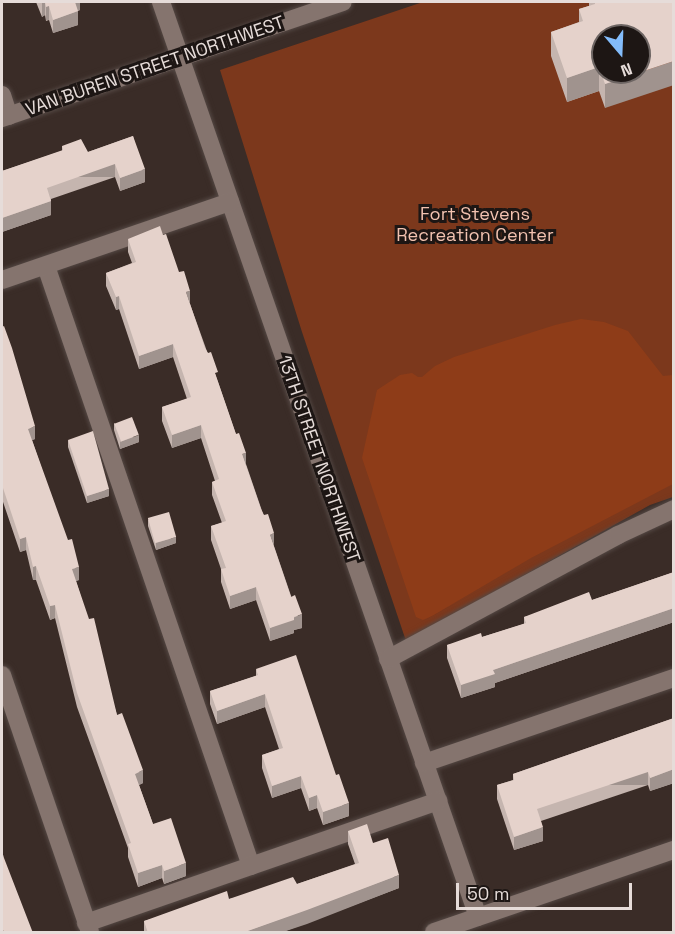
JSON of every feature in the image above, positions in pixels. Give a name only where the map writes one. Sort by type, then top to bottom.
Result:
[{"type":"street","name":"13TH STREET NORTHWEST","points":[[161,2],[478,917]]},
{"type":"street","name":"VAN BUREN STREET NORTHWEST","points":[[5,117],[343,2]]},
{"type":"street","points":[[2,95],[5,117]]},
{"type":"street","points":[[2,280],[230,202]]},
{"type":"street","points":[[46,266],[251,866]]},
{"type":"street","points":[[388,659],[618,535],[674,509]]},
{"type":"street","points":[[2,675],[88,928],[251,866],[438,801]]},
{"type":"street","points":[[424,763],[674,678]]},
{"type":"street","points":[[434,933],[674,850]]},
{"type":"green space","name":"Fort Stevens Recreation Center","points":[[423,2],[673,2],[673,497],[650,505],[406,641],[302,332],[220,70]]},
{"type":"shaded area","points":[[581,319],[604,322],[628,331],[663,376],[673,375],[673,484],[531,558],[432,616],[423,620],[416,617],[362,458],[377,390],[400,375],[412,373],[422,377],[435,366],[454,357]]},
{"type":"building","points":[[45,2],[75,2],[78,11],[53,20],[49,6],[46,7]]},
{"type":"building","points":[[595,2],[674,2],[674,61],[651,69],[651,24],[591,24],[591,70],[567,78],[551,32],[583,21],[579,9],[595,4]]},
{"type":"building","points":[[133,136],[145,169],[120,178],[115,164],[47,188],[51,201],[2,218],[2,171],[63,150],[62,146],[81,139],[88,152]]},
{"type":"building","points":[[160,226],[163,235],[166,234],[179,272],[184,271],[190,291],[186,292],[205,348],[208,353],[211,352],[218,372],[215,373],[236,434],[239,433],[246,453],[242,454],[261,509],[264,515],[268,514],[274,533],[270,535],[291,597],[295,595],[302,614],[294,617],[294,620],[270,628],[256,587],[230,596],[221,569],[226,568],[211,526],[226,521],[212,482],[219,479],[201,425],[172,435],[162,407],[191,397],[173,344],[139,356],[119,296],[116,297],[106,273],[136,262],[128,239]]},
{"type":"building","points":[[4,326],[35,426],[28,429],[68,540],[72,539],[79,567],[72,569],[89,619],[94,618],[117,715],[122,713],[143,770],[135,774],[153,824],[171,818],[186,863],[164,871],[162,865],[138,873],[128,844],[131,843],[77,693],[55,605],[50,606],[36,566],[33,567],[26,537],[20,539],[2,485],[2,327]]},
{"type":"building","points":[[132,417],[139,435],[121,442],[114,424]]},
{"type":"building","points":[[93,431],[109,489],[87,496],[68,440]]},
{"type":"building","points":[[169,512],[176,537],[155,543],[148,518]]},
{"type":"building","points":[[674,572],[674,608],[493,670],[495,674],[461,685],[447,645],[481,633],[482,637],[526,623],[524,617],[589,592],[592,600]]},
{"type":"building","points":[[296,655],[336,775],[339,774],[349,803],[323,812],[317,795],[309,798],[301,776],[272,786],[262,755],[283,748],[265,694],[217,711],[210,691],[258,675],[256,669]]},
{"type":"building","points":[[674,718],[674,769],[650,778],[648,772],[537,809],[543,827],[514,837],[497,785],[514,780],[513,774]]},
{"type":"building","points":[[367,824],[373,843],[388,838],[399,875],[242,933],[148,933],[144,921],[227,891],[229,899],[293,877],[297,884],[359,863],[348,831]]},
{"type":"building","points":[[2,851],[33,933],[4,933],[2,927]]}]
